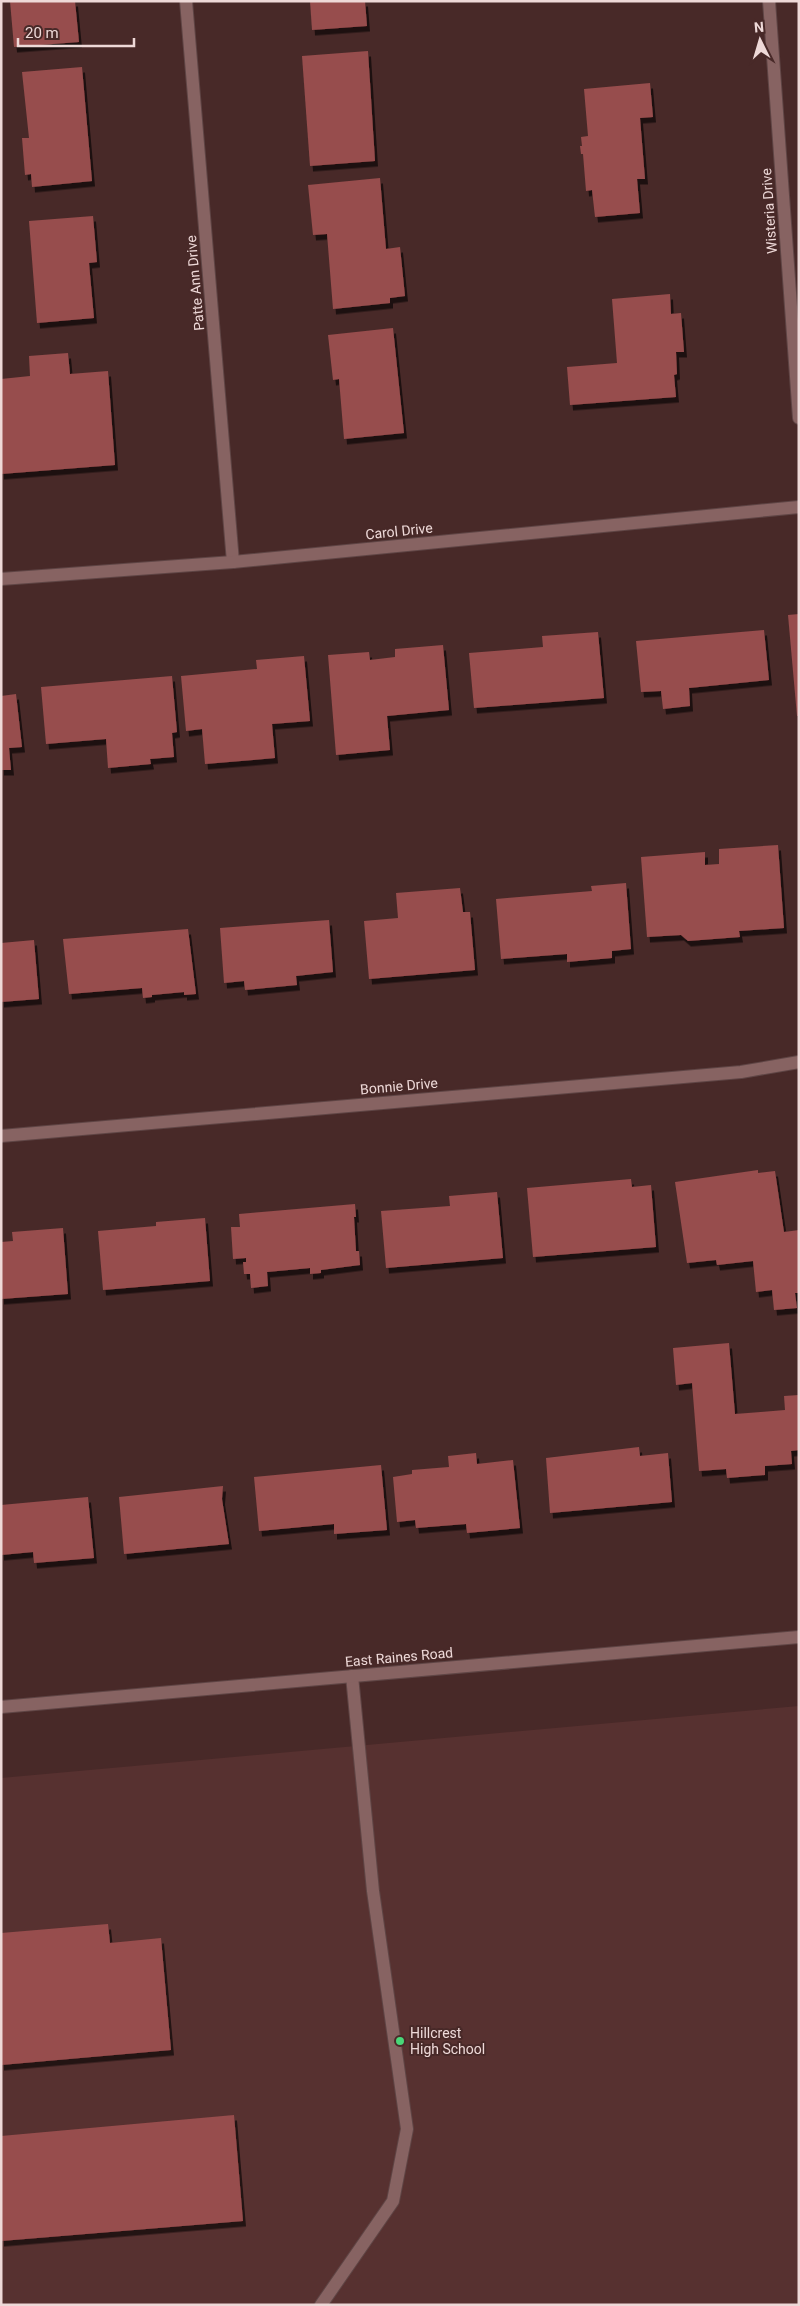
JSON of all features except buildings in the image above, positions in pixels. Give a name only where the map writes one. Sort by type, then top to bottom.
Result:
[{"type":"street","name":"Patte Ann Drive","points":[[186,1],[233,562]]},
{"type":"street","name":"Wisteria Drive","points":[[769,1],[799,418]]},
{"type":"street","name":"Carol Drive","points":[[1,579],[233,562],[799,507]]},
{"type":"street","name":"Bonnie Drive","points":[[1,1136],[741,1072],[799,1062]]},
{"type":"street","name":"East Raines Road","points":[[1,1707],[799,1637]]},
{"type":"street","points":[[321,2305],[393,2201],[407,2128],[373,1891],[352,1676]]},
{"type":"shaded area","name":"Hillcrest High School","points":[[799,1706],[799,2305],[1,2305],[1,1778]]},
{"type":"place","name":"Hillcrest High School","points":[[400,2041]]}]
